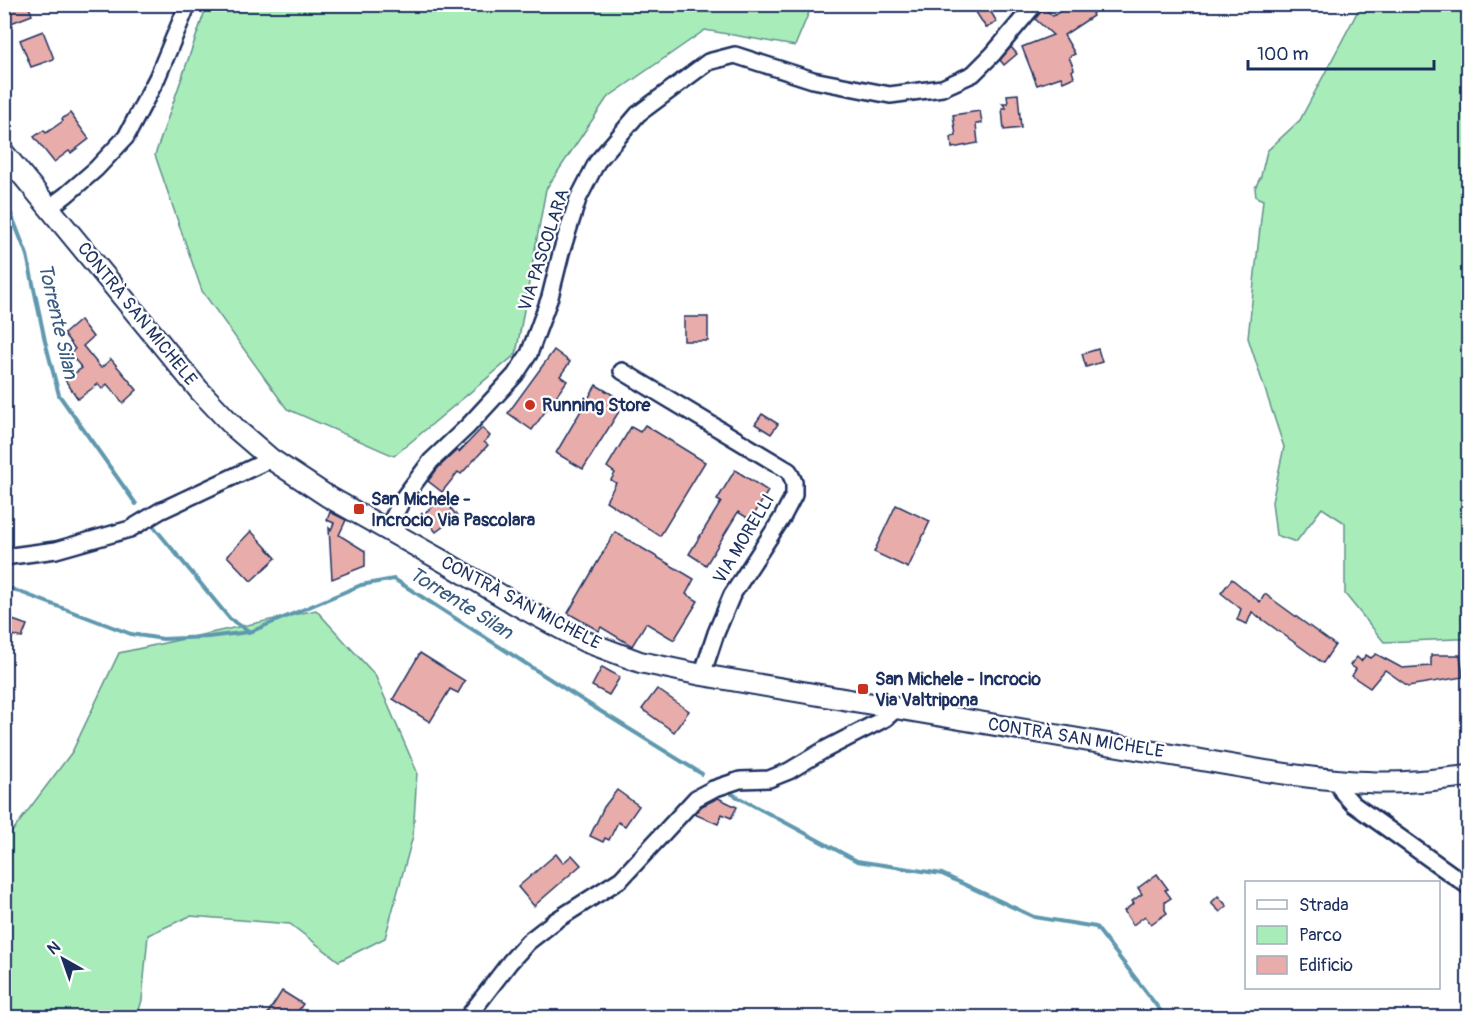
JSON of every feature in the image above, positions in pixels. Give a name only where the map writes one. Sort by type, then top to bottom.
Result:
[{"type":"main road","name":"CONTRÀ SAN MICHELE","points":[[4,153],[199,390],[236,429],[271,459],[327,496],[584,641],[640,662],[702,675],[1266,771],[1368,782],[1413,782],[1468,776]]},
{"type":"street","points":[[50,207],[96,169],[126,137],[157,78],[188,4]]},
{"type":"street","name":"VIA PASCOLARA","points":[[387,529],[404,497],[431,461],[468,426],[515,375],[529,354],[550,297],[578,199],[597,162],[638,114],[708,62],[735,55],[813,80],[890,95],[942,88],[974,74],[1035,4]]},
{"type":"street","name":"VIA MORELLI","points":[[622,371],[789,471],[794,482],[794,495],[782,518],[732,594],[702,675]]},
{"type":"street","points":[[4,557],[56,550],[130,529],[160,511],[271,459]]},
{"type":"street","points":[[468,1017],[528,942],[555,921],[621,879],[696,798],[712,789],[740,780],[769,779],[789,771],[886,718],[896,709]]},
{"type":"street","points":[[1336,780],[1343,793],[1353,804],[1468,886]]},
{"type":"green space","points":[[207,4],[812,5],[795,46],[705,30],[607,98],[546,189],[516,354],[394,456],[287,409],[202,291],[155,155]]},
{"type":"green space","points":[[1361,5],[1468,5],[1468,639],[1384,642],[1345,594],[1345,523],[1322,508],[1296,542],[1276,535],[1272,502],[1284,447],[1248,338],[1263,200],[1256,197],[1255,188],[1261,176],[1267,151],[1300,120]]},
{"type":"green space","points":[[316,610],[375,675],[417,772],[413,836],[385,938],[339,961],[290,924],[190,916],[148,935],[142,1000],[137,1017],[5,1017],[5,841],[72,752],[119,653]]},
{"type":"building","points":[[4,4],[28,4],[32,15],[11,23]]},
{"type":"building","points":[[981,4],[986,4],[997,22],[986,28],[974,9]]},
{"type":"building","points":[[1071,4],[1089,4],[1094,12],[1093,16],[1064,35],[1075,54],[1069,57],[1074,69],[1072,71],[1074,77],[1063,82],[1061,77],[1037,85],[1022,47],[1053,35],[1035,19],[1044,8],[1053,16]]},
{"type":"building","points":[[43,31],[54,59],[31,67],[20,40]]},
{"type":"building","points":[[1011,47],[1017,54],[1004,65],[1000,60]]},
{"type":"building","points":[[1018,94],[1021,128],[1004,130],[1002,108],[1006,108],[1002,103],[1008,103],[1007,95]]},
{"type":"building","points":[[980,111],[982,123],[976,124],[978,143],[952,148],[951,137],[956,136],[953,115]]},
{"type":"building","points":[[70,113],[89,139],[71,153],[69,151],[54,162],[34,137],[44,130],[46,133]]},
{"type":"building","points":[[684,317],[708,317],[708,341],[684,341]]},
{"type":"building","points":[[80,320],[93,337],[83,346],[101,368],[111,359],[137,390],[123,403],[107,384],[102,389],[98,384],[78,399],[65,380],[82,368],[70,354],[75,349],[64,334]]},
{"type":"building","points":[[1098,349],[1102,362],[1086,367],[1082,354]]},
{"type":"building","points":[[554,350],[570,362],[560,376],[567,381],[532,430],[508,413]]},
{"type":"building","points":[[596,385],[625,402],[583,469],[556,453]]},
{"type":"building","points":[[762,414],[778,424],[771,434],[755,424]]},
{"type":"building","points":[[645,425],[705,462],[660,536],[606,501],[616,483],[611,480],[615,473],[607,467],[631,427],[640,432]]},
{"type":"building","points":[[482,428],[490,436],[484,442],[488,445],[461,474],[458,472],[442,492],[428,481],[438,468],[457,450],[459,452]]},
{"type":"building","points":[[735,470],[768,491],[751,520],[738,512],[706,565],[689,554],[721,502],[717,500]]},
{"type":"building","points":[[443,498],[457,516],[436,532],[422,515]]},
{"type":"building","points":[[896,505],[930,521],[908,568],[874,552]]},
{"type":"building","points":[[330,512],[346,520],[339,535],[365,551],[365,566],[332,579],[329,528],[331,530],[334,523],[327,520]]},
{"type":"building","points":[[251,531],[276,558],[251,581],[227,556]]},
{"type":"building","points":[[615,532],[694,579],[686,594],[698,601],[674,640],[646,623],[632,646],[601,627],[599,631],[568,613]]},
{"type":"building","points":[[1232,579],[1260,602],[1265,594],[1335,645],[1323,663],[1252,612],[1247,624],[1237,620],[1241,609],[1221,593]]},
{"type":"building","points":[[4,617],[27,625],[22,638],[13,635],[5,655]]},
{"type":"building","points":[[420,653],[465,681],[458,693],[450,689],[430,722],[393,699]]},
{"type":"building","points":[[1376,654],[1402,668],[1431,666],[1431,655],[1460,655],[1463,677],[1408,686],[1385,670],[1370,688],[1352,676],[1356,669],[1350,665],[1357,657],[1361,661],[1366,655],[1371,658]]},
{"type":"building","points":[[602,667],[620,677],[609,695],[592,686]]},
{"type":"building","points":[[657,689],[689,711],[674,732],[642,709]]},
{"type":"building","points":[[617,790],[639,806],[625,826],[618,822],[609,840],[605,838],[603,842],[590,836],[604,807]]},
{"type":"building","points":[[718,798],[737,807],[731,818],[722,814],[718,824],[694,814],[702,806]]},
{"type":"building","points":[[556,854],[563,863],[572,855],[581,865],[534,906],[518,887]]},
{"type":"building","points":[[1157,874],[1168,889],[1165,890],[1171,898],[1165,902],[1167,913],[1151,924],[1145,916],[1133,925],[1124,911],[1142,894],[1138,888]]},
{"type":"building","points":[[1218,896],[1227,906],[1220,912],[1211,903]]},
{"type":"building","points":[[282,991],[303,1004],[294,1017],[276,1017],[268,1013]]},
{"type":"waterway","name":"Torrente Silan","points":[[4,196],[27,255],[59,395],[136,504]]},
{"type":"waterway","name":"Torrente Silan","points":[[154,527],[230,619],[250,632],[361,585],[394,579],[702,774]]},
{"type":"waterway","points":[[4,586],[131,634],[163,639],[249,632]]},
{"type":"waterway","name":"Torrente Silan","points":[[732,794],[857,861],[942,874],[1034,917],[1096,927],[1166,1018]]},
{"type":"place","name":"Running Store","points":[[530,405]]},
{"type":"place","name":"San Michele - Incrocio Via Pascolara","points":[[359,509]]},
{"type":"place","name":"San Michele - Incrocio Via Valtripona","points":[[863,689]]}]
